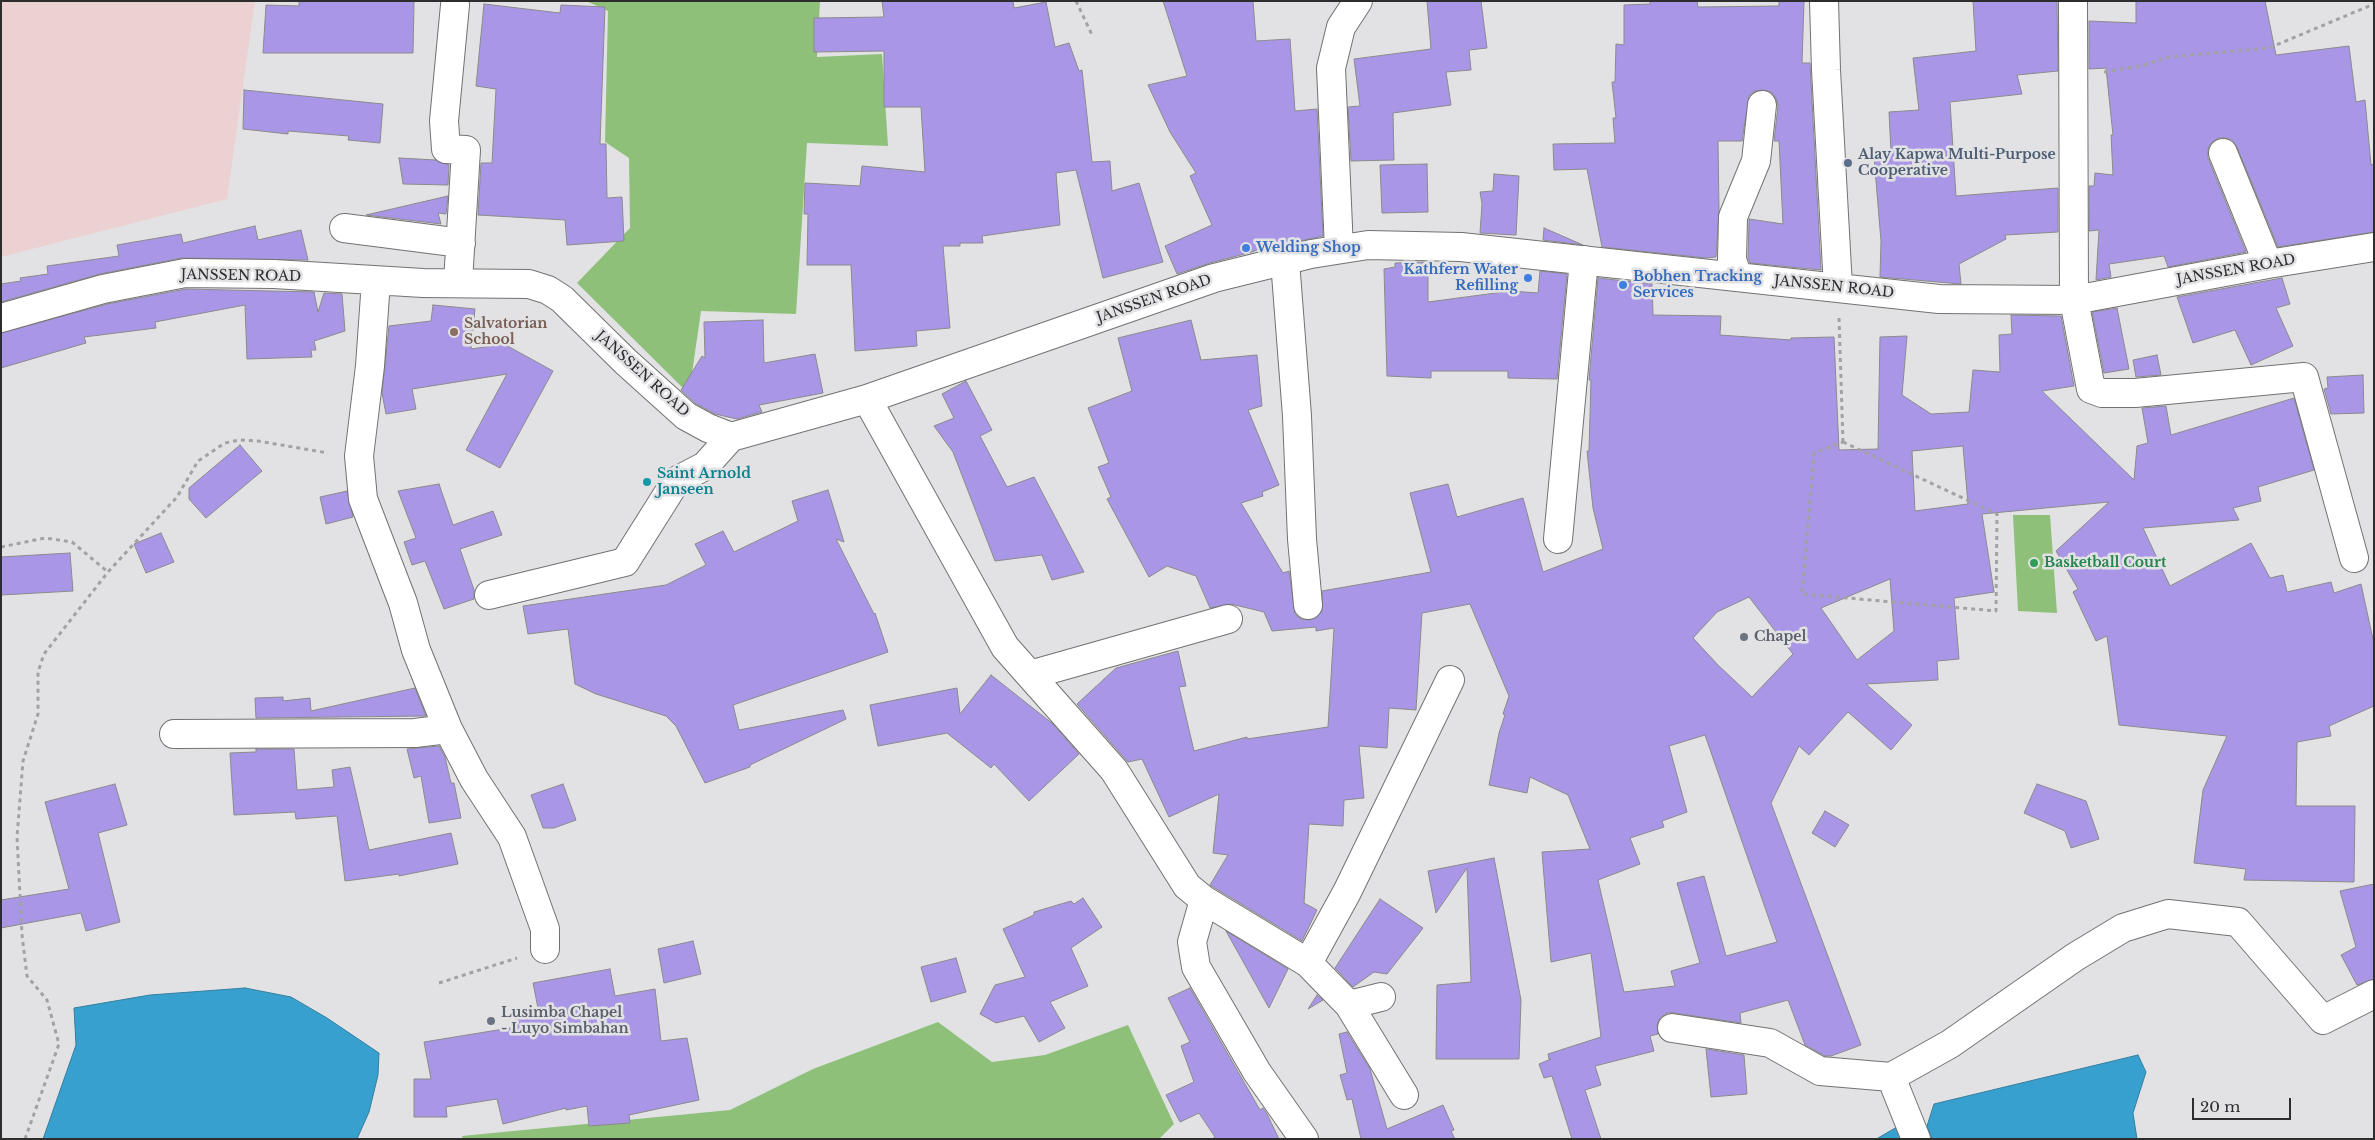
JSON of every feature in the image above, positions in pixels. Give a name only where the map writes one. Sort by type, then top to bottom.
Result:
[{"type":"street","points":[[1338,249],[1331,68],[1341,27],[1358,1]]},
{"type":"street","points":[[1824,1],[1838,287]]},
{"type":"street","points":[[2073,1],[2074,300],[2091,389],[2102,393],[2135,393],[2304,378],[2354,558]]},
{"type":"street","points":[[455,5],[444,121],[446,149],[466,150],[458,282]]},
{"type":"street","points":[[1738,277],[1732,260],[1733,218],[1756,161],[1762,105]]},
{"type":"street","points":[[2223,153],[2268,264]]},
{"type":"street","points":[[344,228],[461,243]]},
{"type":"street","name":"JANSSEN ROAD","points":[[1,318],[103,289],[186,272],[274,274],[376,281],[529,284],[548,290],[562,299],[626,362],[686,416],[708,428],[731,437],[867,400],[1214,278],[1338,249],[1368,244],[1461,247],[1939,299],[2074,300],[2268,264],[2374,247]]},
{"type":"street","points":[[1558,539],[1584,260]]},
{"type":"street","points":[[1285,261],[1297,416],[1302,539],[1308,605]]},
{"type":"street","points":[[376,281],[370,366],[359,456],[363,499],[403,603],[416,650],[448,729],[474,779],[512,837],[545,929],[545,949]]},
{"type":"street","points":[[867,400],[1005,646],[1114,770],[1188,886],[1204,900],[1308,963],[1349,1005],[1404,1096]]},
{"type":"street","points":[[489,595],[625,562],[676,481],[705,466],[731,437]]},
{"type":"street","points":[[1030,675],[1228,619]]},
{"type":"street","points":[[1308,963],[1347,892],[1450,680]]},
{"type":"street","points":[[174,734],[414,733],[448,729]]},
{"type":"street","points":[[1204,900],[1192,942],[1196,967],[1257,1072],[1304,1139]]},
{"type":"street","points":[[1672,1028],[1770,1043],[1820,1071],[1891,1077],[1950,1044],[1980,1021],[2075,957],[2123,928],[2168,914],[2238,922],[2323,1020],[2374,994]]},
{"type":"street","points":[[1349,1005],[1381,997]]},
{"type":"street","points":[[1891,1077],[1916,1139]]},
{"type":"path","points":[[1076,1],[1093,37]]},
{"type":"path","points":[[2074,76],[2142,66],[2169,57],[2269,48],[2374,4]]},
{"type":"path","points":[[1838,287],[1843,442]]},
{"type":"path","points":[[25,1139],[59,1044],[47,1000],[27,976],[22,935],[17,837],[23,761],[38,714],[38,672],[44,654],[108,572],[177,497],[198,461],[225,443],[239,440],[258,441],[317,452],[359,456]]},
{"type":"path","points":[[1843,442],[1997,514],[1996,611],[1802,594],[1814,454],[1843,442]]},
{"type":"path","points":[[1,547],[44,538],[72,542],[108,572]]},
{"type":"path","points":[[439,983],[545,949]]},
{"type":"shaded area","points":[[1,1],[255,1],[227,199],[1,257]]},
{"type":"green space","points":[[586,1],[820,1],[817,57],[882,54],[888,146],[807,143],[796,314],[701,311],[689,394],[577,283],[630,228],[629,158],[605,142],[608,11]]},
{"type":"green space","name":"Basketball Court","points":[[2013,515],[2050,515],[2057,613],[2018,611]]},
{"type":"green space","points":[[938,1022],[992,1062],[1045,1055],[1128,1025],[1174,1124],[1159,1139],[463,1139],[462,1136],[730,1110],[813,1069]]},
{"type":"water","points":[[245,988],[291,997],[327,1018],[379,1053],[378,1075],[369,1112],[357,1139],[43,1139],[76,1045],[74,1008],[150,995]]},
{"type":"water","points":[[2138,1055],[2146,1072],[2133,1113],[2137,1139],[1932,1139],[1927,1126],[1934,1104]]},
{"type":"water","points":[[1897,1127],[1902,1139],[1877,1139],[1878,1138]]},
{"type":"building","points":[[299,1],[414,1],[413,53],[263,53],[266,5],[299,6]]},
{"type":"building","points":[[882,1],[1013,1],[1014,8],[1046,2],[1055,47],[1069,43],[1079,71],[1082,70],[1092,162],[1110,161],[1112,191],[1139,183],[1163,262],[1103,278],[1076,170],[1056,173],[1060,225],[982,236],[983,243],[960,243],[960,246],[943,246],[950,328],[916,331],[917,346],[855,351],[851,265],[807,265],[808,214],[804,214],[805,183],[860,186],[862,166],[925,172],[921,107],[884,107],[884,51],[814,52],[814,18],[884,17]]},
{"type":"building","points":[[1163,1],[1253,1],[1256,41],[1290,39],[1295,111],[1317,109],[1323,236],[1277,246],[1275,242],[1252,252],[1177,274],[1165,246],[1212,225],[1190,176],[1196,173],[1170,132],[1148,85],[1187,76]]},
{"type":"building","points":[[1427,1],[1481,1],[1487,48],[1469,50],[1471,70],[1446,72],[1451,105],[1393,113],[1394,160],[1351,161],[1348,107],[1360,106],[1354,59],[1431,49]]},
{"type":"building","points":[[1650,1],[1697,1],[1698,7],[1779,6],[1779,1],[1804,1],[1802,63],[1810,63],[1821,270],[1750,263],[1748,258],[1749,219],[1783,224],[1779,141],[1774,141],[1778,106],[1776,98],[1771,92],[1764,90],[1755,91],[1749,96],[1742,141],[1718,141],[1719,210],[1716,257],[1706,258],[1602,247],[1587,169],[1554,170],[1553,144],[1615,143],[1613,118],[1616,118],[1612,82],[1615,82],[1616,44],[1624,45],[1624,5],[1650,4]]},
{"type":"building","points":[[1973,1],[2057,1],[2058,71],[2017,75],[2022,94],[1950,102],[1956,196],[2058,188],[2058,232],[2005,235],[2006,239],[1959,264],[1961,284],[1880,277],[1881,241],[1874,157],[1891,152],[1889,112],[1919,110],[1913,58],[1976,51]]},
{"type":"building","points":[[2136,1],[2265,1],[2276,55],[2349,46],[2356,102],[2365,100],[2371,165],[2374,164],[2374,232],[2278,247],[2237,147],[2232,140],[2218,138],[2210,144],[2208,158],[2246,252],[2168,267],[2164,256],[2109,264],[2111,277],[2096,280],[2099,230],[2089,231],[2089,186],[2094,186],[2095,173],[2113,175],[2111,135],[2113,135],[2106,68],[2089,69],[2089,21],[2136,23]]},
{"type":"building","points":[[484,4],[560,13],[561,5],[605,7],[600,144],[606,144],[607,198],[622,197],[624,241],[567,245],[565,220],[478,215],[481,163],[492,163],[496,89],[476,86]]},
{"type":"building","points":[[244,90],[383,104],[380,143],[348,140],[349,136],[288,131],[288,134],[243,129]]},
{"type":"building","points":[[399,158],[436,160],[449,165],[448,185],[403,184]]},
{"type":"building","points":[[1427,164],[1428,212],[1382,213],[1380,165]]},
{"type":"building","points":[[1494,174],[1519,176],[1516,235],[1480,233],[1482,204],[1480,192],[1493,191]]},
{"type":"building","points":[[448,196],[446,214],[438,213],[441,224],[366,215]]},
{"type":"building","points":[[255,226],[258,240],[301,230],[308,260],[182,258],[100,274],[1,302],[1,284],[21,281],[20,278],[48,274],[47,266],[119,256],[117,245],[181,234],[183,243]]},
{"type":"building","points":[[1544,228],[1583,245],[1543,240]]},
{"type":"building","points":[[1428,262],[1428,302],[1511,291],[1538,293],[1540,271],[1567,274],[1557,379],[1508,378],[1508,371],[1431,371],[1431,378],[1387,376],[1384,269],[1395,267],[1395,263]]},
{"type":"building","points":[[1598,278],[1652,284],[1653,315],[1721,316],[1720,335],[1791,340],[1791,338],[1834,337],[1839,450],[1878,449],[1880,337],[1907,336],[1902,395],[1931,414],[1969,412],[1973,370],[2000,372],[1999,335],[2012,334],[2011,315],[2061,316],[2074,386],[2042,391],[2134,480],[2137,446],[2148,443],[2142,408],[2166,406],[2171,435],[2294,398],[2314,470],[2258,487],[2261,501],[2233,508],[2239,520],[2143,528],[2170,586],[2251,543],[2270,578],[2283,575],[2287,592],[2331,582],[2334,593],[2361,584],[2374,644],[2374,706],[2329,726],[2331,736],[2297,742],[2296,806],[2355,806],[2354,882],[2244,880],[2246,869],[2194,863],[2203,790],[2227,736],[2119,725],[2107,636],[2096,641],[2073,592],[2078,589],[2056,551],[2109,502],[1982,514],[1994,592],[1954,598],[1959,659],[1937,661],[1938,680],[1866,684],[1912,725],[1891,750],[1848,712],[1809,755],[1799,746],[1771,803],[1861,1045],[1831,1056],[1825,1056],[1805,1045],[1788,1000],[1740,1013],[1741,1023],[1667,1013],[1660,1018],[1657,1025],[1658,1034],[1650,1036],[1654,1051],[1595,1066],[1601,1085],[1585,1090],[1601,1139],[1572,1139],[1552,1076],[1544,1078],[1539,1064],[1551,1059],[1549,1059],[1548,1054],[1601,1037],[1591,953],[1551,962],[1542,852],[1590,849],[1568,795],[1530,777],[1527,793],[1489,785],[1499,733],[1505,715],[1503,714],[1509,696],[1470,604],[1422,613],[1416,710],[1389,708],[1387,748],[1359,746],[1364,798],[1344,800],[1343,826],[1309,824],[1304,903],[1317,910],[1302,941],[1210,885],[1228,855],[1213,853],[1219,794],[1169,817],[1142,759],[1128,762],[1077,704],[1116,668],[1178,651],[1186,686],[1179,687],[1194,751],[1247,737],[1247,739],[1328,727],[1334,628],[1316,631],[1316,627],[1272,631],[1264,612],[1231,604],[1210,608],[1196,576],[1167,566],[1149,577],[1107,499],[1111,497],[1098,467],[1109,463],[1088,408],[1132,391],[1118,338],[1191,320],[1201,360],[1257,355],[1262,406],[1248,410],[1279,485],[1262,492],[1263,496],[1241,503],[1283,573],[1289,571],[1295,614],[1301,619],[1310,620],[1317,617],[1322,611],[1322,591],[1431,572],[1410,493],[1448,484],[1457,517],[1523,498],[1543,572],[1603,549],[1593,508],[1587,451],[1589,451],[1591,380],[1589,380]],"holes":[[[1963,446],[1968,504],[1915,511],[1912,451]],[[1890,579],[1894,631],[1857,660],[1821,608]],[[1749,597],[1793,654],[1752,697],[1693,638],[1717,612]],[[1705,735],[1777,942],[1726,956],[1704,876],[1677,883],[1700,963],[1671,971],[1675,986],[1624,992],[1598,880],[1640,864],[1630,838],[1664,827],[1662,821],[1687,812],[1669,746]]]},
{"type":"building","points":[[2282,278],[2290,304],[2276,308],[2293,346],[2251,365],[2235,330],[2193,343],[2177,297]]},
{"type":"building","points":[[186,289],[314,292],[318,312],[324,293],[342,294],[345,331],[314,341],[316,350],[311,350],[312,357],[247,359],[245,305],[155,322],[156,328],[84,337],[86,343],[1,368],[1,333],[107,304]]},
{"type":"building","points":[[433,305],[475,309],[471,349],[504,344],[553,371],[500,468],[466,450],[507,374],[412,389],[416,409],[386,414],[382,393],[389,326],[431,321]]},
{"type":"building","points":[[2117,308],[2129,369],[2104,373],[2092,312]]},
{"type":"building","points":[[763,320],[764,363],[815,354],[823,393],[759,405],[762,412],[737,419],[715,414],[695,403],[681,390],[702,356],[705,358],[704,322]]},
{"type":"building","points":[[2157,355],[2161,375],[2136,377],[2133,360]]},
{"type":"building","points":[[2363,375],[2364,413],[2331,414],[2324,389],[2328,388],[2327,377]]},
{"type":"building","points":[[966,381],[992,430],[980,436],[1007,487],[1034,477],[1084,572],[1052,580],[1042,555],[995,561],[953,452],[934,426],[954,418],[942,394]]},
{"type":"building","points":[[240,445],[262,471],[206,518],[189,499],[189,488]]},
{"type":"building","points":[[439,484],[453,525],[493,511],[502,535],[460,549],[474,590],[474,599],[444,609],[425,561],[412,565],[404,542],[416,538],[398,491]]},
{"type":"building","points":[[828,490],[844,542],[836,539],[875,613],[888,652],[733,705],[739,730],[843,710],[846,719],[750,765],[750,767],[705,783],[676,726],[666,716],[596,694],[575,684],[568,629],[528,634],[523,606],[666,585],[706,565],[695,544],[723,531],[734,552],[798,521],[792,501]]},
{"type":"building","points":[[347,491],[353,517],[326,524],[320,497]]},
{"type":"building","points":[[161,533],[174,562],[146,573],[134,544]]},
{"type":"building","points":[[70,553],[73,591],[1,595],[1,557]]},
{"type":"building","points":[[991,675],[1053,724],[1079,754],[1029,801],[994,764],[991,768],[947,733],[878,746],[870,705],[957,688],[960,714]]},
{"type":"building","points":[[415,688],[426,716],[256,718],[255,698],[283,697],[283,701],[310,698],[311,711]]},
{"type":"building","points":[[439,746],[445,757],[451,783],[454,783],[461,818],[429,823],[421,776],[414,778],[407,749]]},
{"type":"building","points":[[256,749],[294,749],[297,790],[334,787],[332,770],[350,767],[369,850],[451,833],[458,864],[399,876],[399,874],[345,881],[337,816],[296,819],[295,812],[234,815],[230,753],[256,752]]},
{"type":"building","points":[[115,784],[127,825],[98,833],[120,922],[86,931],[81,913],[1,928],[1,900],[69,889],[45,802]]},
{"type":"building","points":[[563,784],[576,820],[554,828],[543,828],[531,795]]},
{"type":"building","points":[[2037,784],[2086,801],[2099,839],[2071,848],[2065,831],[2024,813]]},
{"type":"building","points":[[1825,811],[1849,825],[1835,847],[1812,833]]},
{"type":"building","points":[[1494,858],[1521,1000],[1519,1059],[1436,1059],[1437,985],[1471,982],[1467,868],[1436,913],[1428,871]]},
{"type":"building","points":[[2374,884],[2374,979],[2357,985],[2341,955],[2356,947],[2340,891]]},
{"type":"building","points":[[1083,898],[1102,927],[1071,948],[1088,986],[1050,1002],[1065,1028],[1039,1042],[1024,1016],[996,1023],[980,1014],[995,985],[1025,977],[1003,929],[1034,915],[1034,912],[1071,901],[1074,904]]},
{"type":"building","points":[[1380,899],[1423,928],[1387,974],[1374,972],[1353,987],[1335,968]]},
{"type":"building","points":[[1226,931],[1288,969],[1269,1008]]},
{"type":"building","points":[[693,941],[701,974],[664,983],[658,949]]},
{"type":"building","points":[[956,958],[966,992],[931,1002],[921,967]]},
{"type":"building","points":[[610,969],[615,996],[655,989],[661,1041],[687,1038],[699,1100],[629,1115],[630,1123],[589,1126],[587,1106],[566,1110],[566,1108],[503,1124],[497,1099],[446,1107],[447,1117],[414,1117],[414,1079],[431,1079],[424,1042],[516,1027],[514,1011],[538,1008],[533,983]]},
{"type":"building","points":[[1190,988],[1260,1110],[1263,1108],[1267,1114],[1279,1139],[1212,1139],[1215,1137],[1199,1113],[1180,1122],[1166,1095],[1194,1082],[1181,1046],[1190,1042],[1168,998]]},
{"type":"building","points":[[1317,995],[1323,1000],[1308,1009]]},
{"type":"building","points":[[1347,1032],[1370,1069],[1387,1129],[1443,1105],[1454,1130],[1451,1131],[1455,1139],[1361,1139],[1352,1099],[1347,1100],[1340,1075],[1347,1073],[1339,1034]]},
{"type":"building","points":[[1706,1049],[1744,1055],[1747,1094],[1711,1097]]},
{"type":"place","name":"Alay Kapwa Multi-Purpose Cooperative","points":[[1848,163]]},
{"type":"place","name":"Welding Shop","points":[[1246,248]]},
{"type":"place","name":"Kathfern Water Refilling","points":[[1528,278]]},
{"type":"place","name":"Bobhen Tracking Services","points":[[1623,285]]},
{"type":"place","name":"Salvatorian School","points":[[454,332]]},
{"type":"place","name":"Saint Arnold Janseen","points":[[647,482]]},
{"type":"place","name":"Basketball Court","points":[[2034,563]]},
{"type":"place","name":"Chapel","points":[[1744,637]]},
{"type":"place","name":"Lusimba Chapel - Luyo Simbahan","points":[[491,1021]]}]
